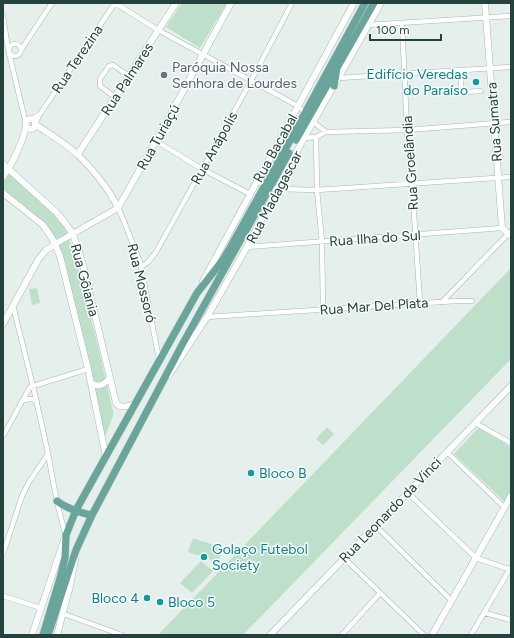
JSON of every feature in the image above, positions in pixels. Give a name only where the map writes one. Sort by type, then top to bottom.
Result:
[{"type":"main road","points":[[307,118],[364,3]]},
{"type":"main road","points":[[43,635],[61,576],[65,557],[65,537],[76,510],[133,405],[197,293],[226,255],[374,3]]},
{"type":"main road","points":[[334,86],[338,65]]},
{"type":"main road","points":[[48,635],[76,550],[92,515],[267,186]]},
{"type":"main road","points":[[170,339],[176,340],[182,345]]},
{"type":"main road","points":[[56,501],[84,514],[92,515]]},
{"type":"street","points":[[14,70],[17,56],[20,54],[21,50],[52,3]]},
{"type":"street","points":[[115,3],[158,30],[298,106],[307,118],[326,132]]},
{"type":"street","name":"Rua Terezina","points":[[3,177],[8,170],[31,123],[40,114],[115,3]]},
{"type":"street","name":"Rua Palmares","points":[[78,154],[176,3]]},
{"type":"street","name":"Rua Turiaçú","points":[[118,208],[231,3]]},
{"type":"street","name":"Rua Anápolis","points":[[141,267],[148,262],[156,252],[251,81],[292,3]]},
{"type":"street","name":"Rua Bacabal","points":[[197,293],[354,3]]},
{"type":"street","name":"Rua Madagascar","points":[[160,387],[199,332],[247,247],[304,138],[307,118],[334,86],[381,3]]},
{"type":"street","name":"Rua Sumatra","points":[[485,3],[497,178],[502,228]]},
{"type":"street","points":[[3,16],[23,113],[31,123]]},
{"type":"street","points":[[368,25],[511,16]]},
{"type":"street","name":"Rua Groelândia","points":[[402,24],[407,130],[420,303]]},
{"type":"street","points":[[7,37],[19,46],[21,50]]},
{"type":"street","points":[[9,51],[10,46],[28,40]]},
{"type":"street","points":[[9,51],[12,56],[17,56]]},
{"type":"street","points":[[116,97],[100,86],[100,79],[108,66],[113,65],[129,76]]},
{"type":"street","points":[[339,78],[511,68]]},
{"type":"street","points":[[461,70],[464,92],[481,91]]},
{"type":"street","points":[[290,119],[307,118]]},
{"type":"street","points":[[304,138],[316,137],[326,132],[407,130],[511,122]]},
{"type":"street","name":"Rua Mossoró","points":[[31,123],[78,154],[103,185],[118,208],[141,267],[159,359]]},
{"type":"street","points":[[316,137],[316,190],[322,242],[323,309]]},
{"type":"street","points":[[156,140],[202,169],[250,194]]},
{"type":"street","name":"Rua Gôiania","points":[[3,164],[56,212],[73,234],[82,261],[116,403],[122,407],[133,405]]},
{"type":"street","points":[[259,176],[261,183],[278,189],[316,190],[511,177]]},
{"type":"street","name":"Rua Gôiania","points":[[3,193],[43,225],[55,244],[62,264],[88,368],[106,457]]},
{"type":"street","points":[[3,324],[38,260],[45,252],[55,244],[118,208]]},
{"type":"street","points":[[502,228],[510,233]]},
{"type":"street","name":"Rua Ilha do Sul","points":[[247,247],[502,228]]},
{"type":"street","name":"Rua Mar Del Plata","points":[[208,317],[442,302],[510,233]]},
{"type":"street","points":[[442,302],[472,301]]},
{"type":"street","points":[[13,306],[33,385],[48,454],[56,501],[65,537],[32,635]]},
{"type":"street","points":[[3,436],[27,390],[33,385],[88,368]]},
{"type":"street","points":[[91,382],[96,386],[99,386],[110,378]]},
{"type":"street","name":"Rua Leonardo da Vinci","points":[[270,635],[511,386]]},
{"type":"street","points":[[22,401],[30,399],[35,400],[37,403]]},
{"type":"street","points":[[475,423],[511,443]]},
{"type":"street","points":[[447,452],[504,508]]},
{"type":"street","points":[[3,554],[22,496],[32,477],[48,454]]},
{"type":"street","points":[[408,493],[476,558],[510,569],[472,635]]},
{"type":"street","points":[[432,635],[511,496]]},
{"type":"street","points":[[376,526],[452,601]]},
{"type":"street","points":[[57,635],[64,614],[75,562],[76,550]]},
{"type":"street","points":[[344,558],[424,635]]},
{"type":"street","points":[[342,635],[380,593]]},
{"type":"street","points":[[3,596],[41,608]]},
{"type":"street","points":[[485,613],[511,620]]},
{"type":"street","points":[[64,614],[120,635]]},
{"type":"green space","points":[[182,3],[227,3],[200,48],[166,27]]},
{"type":"green space","points":[[3,167],[54,214],[63,225],[67,233],[76,260],[113,411],[113,416],[104,439],[64,258],[57,242],[20,203],[3,188]]},
{"type":"green space","points":[[511,268],[511,359],[243,635],[158,635]]},
{"type":"green space","points":[[37,288],[40,303],[32,305],[29,289]]},
{"type":"green space","points":[[327,427],[334,434],[323,445],[316,439]]},
{"type":"green space","points":[[478,428],[511,447],[511,491],[505,502],[454,454]]},
{"type":"green space","points":[[193,538],[223,548],[218,562],[188,552]]},
{"type":"green space","points":[[201,561],[213,571],[192,593],[180,583]]},
{"type":"place","name":"Paróquia Nossa Senhora de Lourdes","points":[[164,75]]},
{"type":"place","name":"Edifício Veredas do Paraíso","points":[[476,82]]},
{"type":"place","name":"Bloco B","points":[[251,473]]},
{"type":"place","name":"Golaço Futebol Society","points":[[204,557]]},
{"type":"place","name":"Bloco 4","points":[[147,598]]},
{"type":"place","name":"Bloco 5","points":[[160,602]]}]
